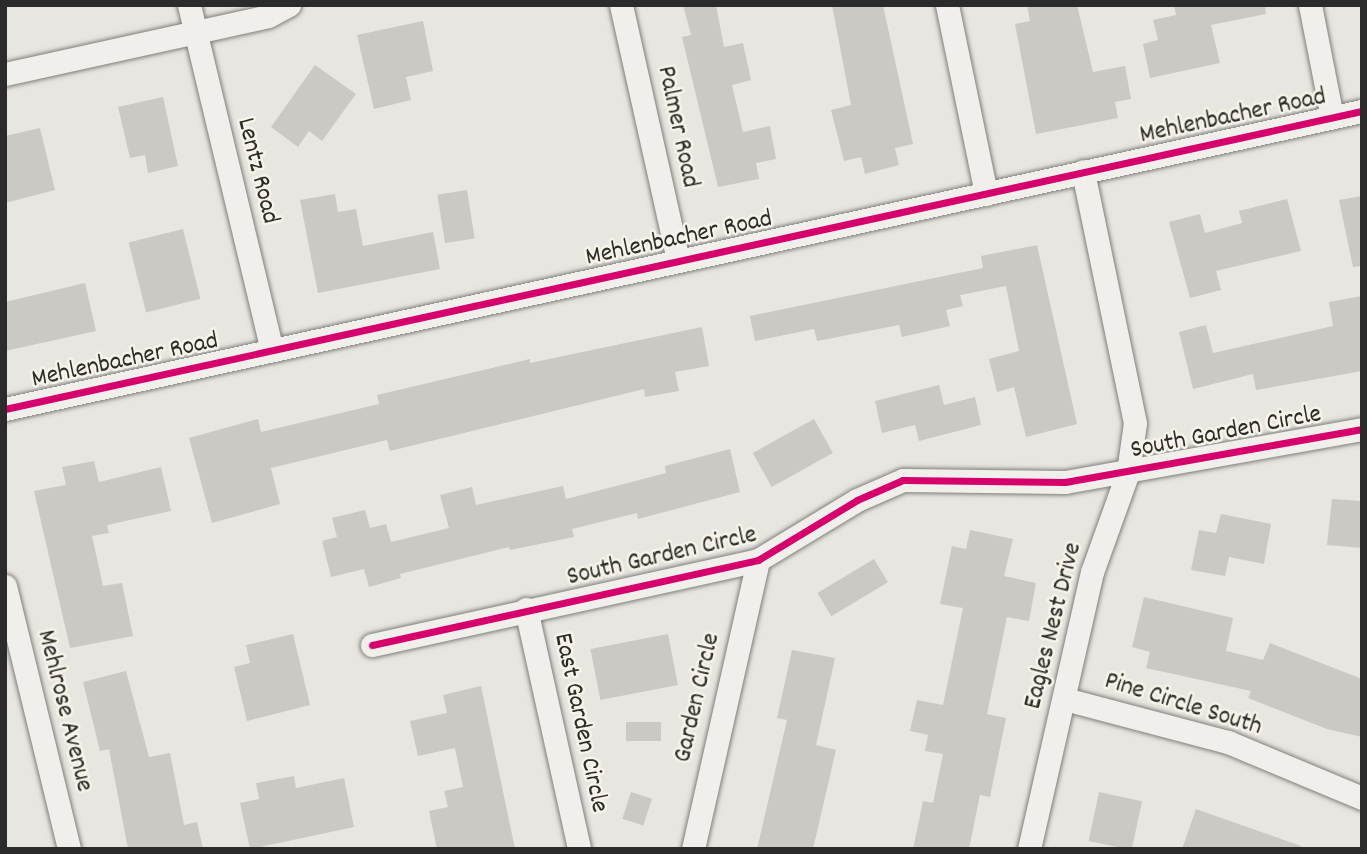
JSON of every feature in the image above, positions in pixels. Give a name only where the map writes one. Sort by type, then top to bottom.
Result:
[{"type":"street","name":"Lentz Road","points":[[189,5],[272,350]]},
{"type":"street","points":[[5,74],[268,16],[289,5]]},
{"type":"street","name":"Palmer Road","points":[[621,5],[678,261]]},
{"type":"street","points":[[947,5],[986,194]]},
{"type":"street","points":[[1310,5],[1332,117]]},
{"type":"street","name":"Mehlenbacher Road","points":[[5,409],[1362,111]]},
{"type":"street","name":"Eagles Nest Drive","points":[[1030,849],[1092,572],[1128,472],[1135,423],[1083,171]]},
{"type":"street","name":"South Garden Circle","points":[[372,645],[758,560],[858,500],[903,480],[1065,482],[1362,429]]},
{"type":"street","name":"Garden Circle","points":[[693,849],[758,560]]},
{"type":"street","name":"Mehlrose Avenue","points":[[5,586],[69,849]]},
{"type":"street","name":"East Garden Circle","points":[[526,610],[579,849]]},
{"type":"street","name":"Pine Circle South","points":[[1065,699],[1228,742],[1328,787],[1362,798]]},
{"type":"building","points":[[683,5],[716,5],[724,47],[743,43],[751,80],[732,85],[743,132],[770,126],[776,159],[756,163],[759,179],[718,187],[682,37],[691,35]]},
{"type":"building","points":[[832,5],[883,5],[913,144],[895,148],[899,165],[865,174],[861,157],[844,161],[831,110],[851,105]]},
{"type":"building","points":[[1027,5],[1077,5],[1093,72],[1125,66],[1131,99],[1115,102],[1118,118],[1036,134],[1015,24],[1030,21]]},
{"type":"building","points":[[1174,5],[1265,5],[1266,14],[1211,25],[1220,63],[1150,78],[1143,44],[1158,40],[1153,20],[1176,15]]},
{"type":"building","points":[[423,21],[433,71],[406,77],[411,100],[374,109],[357,35]]},
{"type":"building","points":[[315,65],[356,94],[322,141],[309,131],[298,147],[271,127]]},
{"type":"building","points":[[163,97],[178,166],[148,173],[145,155],[130,158],[118,107]]},
{"type":"building","points":[[40,128],[55,190],[5,203],[5,136]]},
{"type":"building","points":[[467,190],[475,238],[445,243],[437,195]]},
{"type":"building","points":[[335,194],[338,212],[356,209],[363,246],[433,232],[440,269],[318,293],[300,200]]},
{"type":"building","points":[[1362,196],[1362,266],[1353,267],[1339,200]]},
{"type":"building","points":[[1287,199],[1301,251],[1216,271],[1221,290],[1190,298],[1169,222],[1200,214],[1205,233],[1242,223],[1239,211]]},
{"type":"building","points":[[183,229],[200,299],[146,312],[129,243]]},
{"type":"building","points":[[1037,245],[1077,424],[1026,437],[1014,387],[997,392],[989,359],[1019,351],[1006,286],[960,295],[963,306],[946,310],[950,326],[902,337],[899,325],[817,341],[814,329],[755,341],[750,316],[983,268],[981,256]]},
{"type":"building","points":[[85,283],[96,331],[5,351],[5,302]]},
{"type":"building","points":[[1362,296],[1362,371],[1256,390],[1253,374],[1193,389],[1179,332],[1206,325],[1213,353],[1333,326],[1329,302]]},
{"type":"building","points":[[702,327],[709,366],[675,372],[679,391],[645,397],[644,389],[390,451],[387,440],[271,468],[280,504],[212,523],[189,438],[258,419],[261,432],[379,404],[377,395],[530,359],[530,363]]},
{"type":"building","points":[[939,385],[944,405],[975,397],[981,425],[919,441],[915,425],[882,433],[875,401]]},
{"type":"building","points":[[814,419],[833,453],[772,487],[753,453]]},
{"type":"building","points":[[730,449],[740,492],[638,519],[637,513],[572,529],[574,537],[510,550],[509,547],[400,574],[401,578],[369,587],[364,569],[331,577],[322,541],[337,537],[332,518],[365,510],[370,528],[386,524],[391,542],[449,528],[440,495],[472,487],[476,505],[563,486],[566,499],[666,473],[665,466]]},
{"type":"building","points":[[94,461],[99,482],[161,467],[171,511],[107,525],[109,533],[92,536],[103,586],[122,583],[133,636],[70,648],[34,491],[66,485],[62,467]]},
{"type":"building","points":[[1332,499],[1362,501],[1362,548],[1327,545]]},
{"type":"building","points":[[1221,514],[1271,524],[1264,564],[1229,557],[1225,576],[1191,570],[1199,530],[1216,533]]},
{"type":"building","points":[[970,530],[1013,539],[1004,576],[1036,583],[1029,621],[1007,617],[987,714],[1006,718],[990,797],[980,795],[969,849],[913,849],[923,801],[933,803],[943,754],[925,751],[928,735],[910,731],[917,700],[943,705],[963,608],[940,604],[952,546],[966,549]]},
{"type":"building","points":[[874,559],[888,582],[831,616],[817,593]]},
{"type":"building","points":[[1144,597],[1233,618],[1226,651],[1263,660],[1270,643],[1362,679],[1362,737],[1327,729],[1248,698],[1251,691],[1146,668],[1150,652],[1132,647]]},
{"type":"building","points":[[293,634],[310,705],[247,721],[234,667],[250,663],[246,645]]},
{"type":"building","points":[[668,634],[678,685],[600,700],[590,649]]},
{"type":"building","points":[[792,650],[835,658],[816,745],[836,750],[813,849],[757,849],[787,720],[777,718]]},
{"type":"building","points":[[126,671],[149,757],[170,753],[184,825],[197,822],[203,849],[128,849],[109,749],[100,751],[83,682]]},
{"type":"building","points":[[481,686],[515,849],[437,849],[429,811],[448,807],[444,791],[463,787],[455,748],[418,756],[410,721],[447,713],[443,695]]},
{"type":"building","points":[[626,722],[661,722],[661,741],[626,741]]},
{"type":"building","points":[[294,776],[296,788],[344,778],[354,827],[250,849],[240,803],[259,799],[256,783]]},
{"type":"building","points":[[631,792],[652,799],[643,825],[622,819]]},
{"type":"building","points":[[1099,792],[1142,801],[1132,849],[1089,841]]},
{"type":"building","points":[[1196,809],[1301,846],[1301,849],[1182,849]]},
{"type":"cycle path","points":[[5,409],[1362,111]]},
{"type":"cycle path","points":[[372,645],[758,560],[857,500],[903,480],[1065,482],[1362,429]]}]
